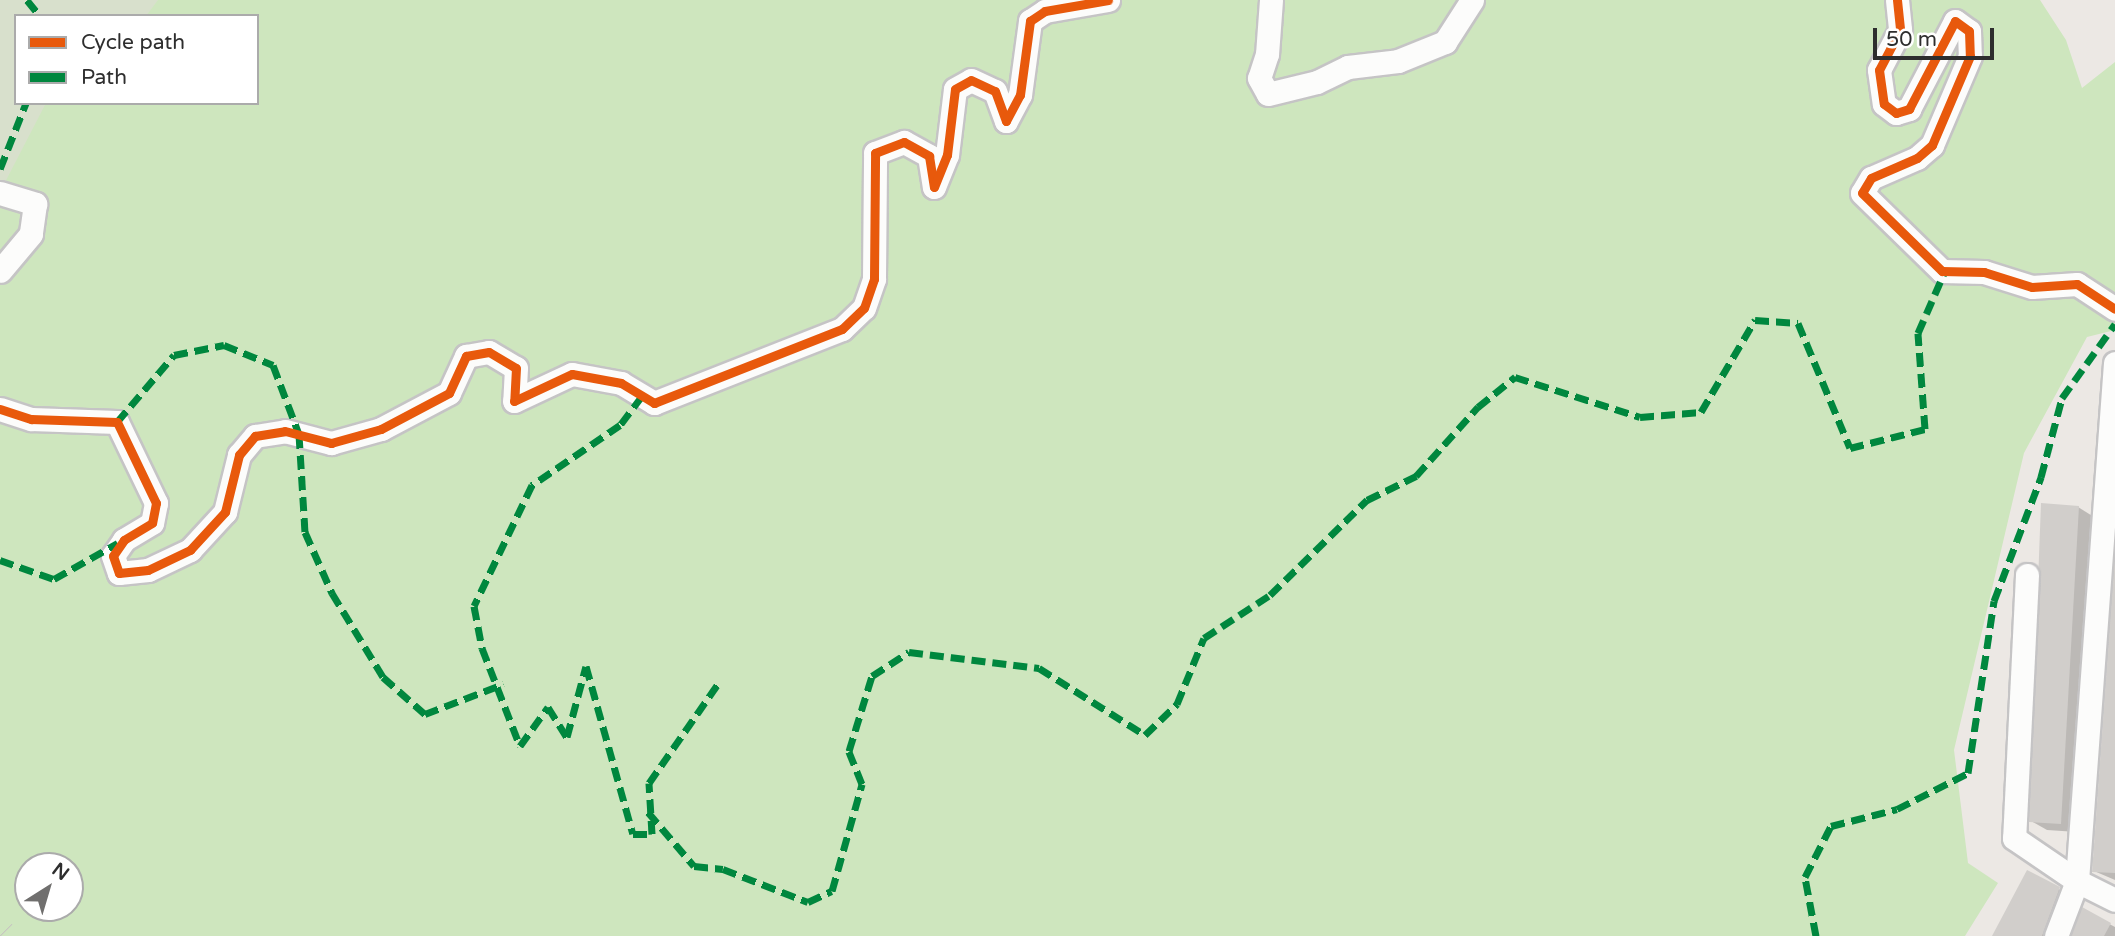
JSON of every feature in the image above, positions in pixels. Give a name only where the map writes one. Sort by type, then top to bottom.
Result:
[{"type":"street","points":[[0,409],[31,419],[117,422],[156,503],[152,523],[124,540],[113,556],[119,573],[148,570],[190,550],[225,512],[239,455],[255,436],[285,431],[331,443],[381,429],[449,393],[466,356],[489,352],[516,368],[514,401],[572,374],[621,383],[654,403],[842,329],[864,308],[874,279],[875,152],[904,142],[929,156],[934,187],[947,155],[956,89],[971,80],[995,92],[1006,121],[1020,95],[1030,21],[1045,12],[1108,0]]},
{"type":"street","points":[[1271,0],[1267,54],[1259,78],[1268,94],[1317,82],[1348,67],[1398,61],[1445,42],[1472,0]]},
{"type":"street","points":[[1897,0],[1900,30],[1880,70],[1879,87],[1884,104],[1896,113],[1909,109],[1922,92],[1955,21],[1969,31],[1970,56],[1932,145],[1917,158],[1871,178],[1862,193],[1942,271],[1984,272],[2032,286],[2077,284],[2115,309]]},
{"type":"street","points":[[0,193],[35,204],[31,234],[0,271]]},
{"type":"street","points":[[2056,936],[2077,881],[2115,363]]},
{"type":"street","points":[[2027,575],[2014,838],[2077,881],[2115,900]]},
{"type":"green space","points":[[0,0],[2040,0],[2066,40],[2082,88],[2115,62],[2115,330],[2087,337],[2024,453],[1954,750],[1968,863],[1998,883],[1965,936],[0,936]]},
{"type":"green space","points":[[0,0],[158,0],[148,14],[14,14],[14,105],[45,105],[0,192]]},
{"type":"building","points":[[2041,503],[2079,506],[2061,824],[2029,822]]},
{"type":"building","points":[[2115,554],[2115,873],[2092,872]]},
{"type":"building","points":[[2027,870],[2060,887],[2042,936],[1992,936]]},
{"type":"building","points":[[2082,907],[2111,923],[2104,936],[2071,936]]},
{"type":"marked path","points":[[27,0],[38,14]]},
{"type":"marked path","points":[[0,169],[25,105]]},
{"type":"marked path","points":[[648,812],[694,866],[723,869],[808,902],[832,891],[862,784],[849,751],[872,676],[909,652],[1039,668],[1145,735],[1177,704],[1204,638],[1270,595],[1367,500],[1416,476],[1478,407],[1515,377],[1640,417],[1701,412],[1755,320],[1798,323],[1850,448],[1925,429],[1918,333],[1945,271]]},
{"type":"marked path","points":[[1816,936],[1805,877],[1831,826],[1897,809],[1968,773],[1994,601],[2041,477],[2062,398],[2115,324]]},
{"type":"marked path","points":[[117,422],[174,355],[224,345],[273,365],[299,434],[305,532],[332,593],[383,677],[425,714],[503,684]]},
{"type":"marked path","points":[[642,396],[620,425],[532,485],[474,606],[482,648],[520,746],[548,707],[567,737],[586,666],[633,834],[652,834],[649,783],[720,681]]},
{"type":"marked path","points":[[0,560],[54,579],[118,543]]},
{"type":"cycle path","points":[[0,409],[31,419],[117,422],[156,503],[152,523],[124,540],[113,556],[119,573],[148,570],[190,550],[225,512],[239,455],[255,436],[285,431],[331,443],[381,429],[449,393],[466,356],[489,352],[516,368],[514,401],[572,374],[621,383],[654,403],[842,329],[864,308],[874,279],[875,153],[904,142],[929,156],[934,187],[947,155],[955,89],[971,80],[995,91],[1006,121],[1020,95],[1030,21],[1045,11],[1108,0]]},
{"type":"cycle path","points":[[1897,0],[1900,30],[1879,70],[1884,104],[1896,113],[1909,109],[1955,21],[1969,31],[1970,56],[1932,145],[1917,158],[1871,178],[1862,193],[1942,271],[1984,272],[2032,287],[2077,284],[2115,309]]}]
